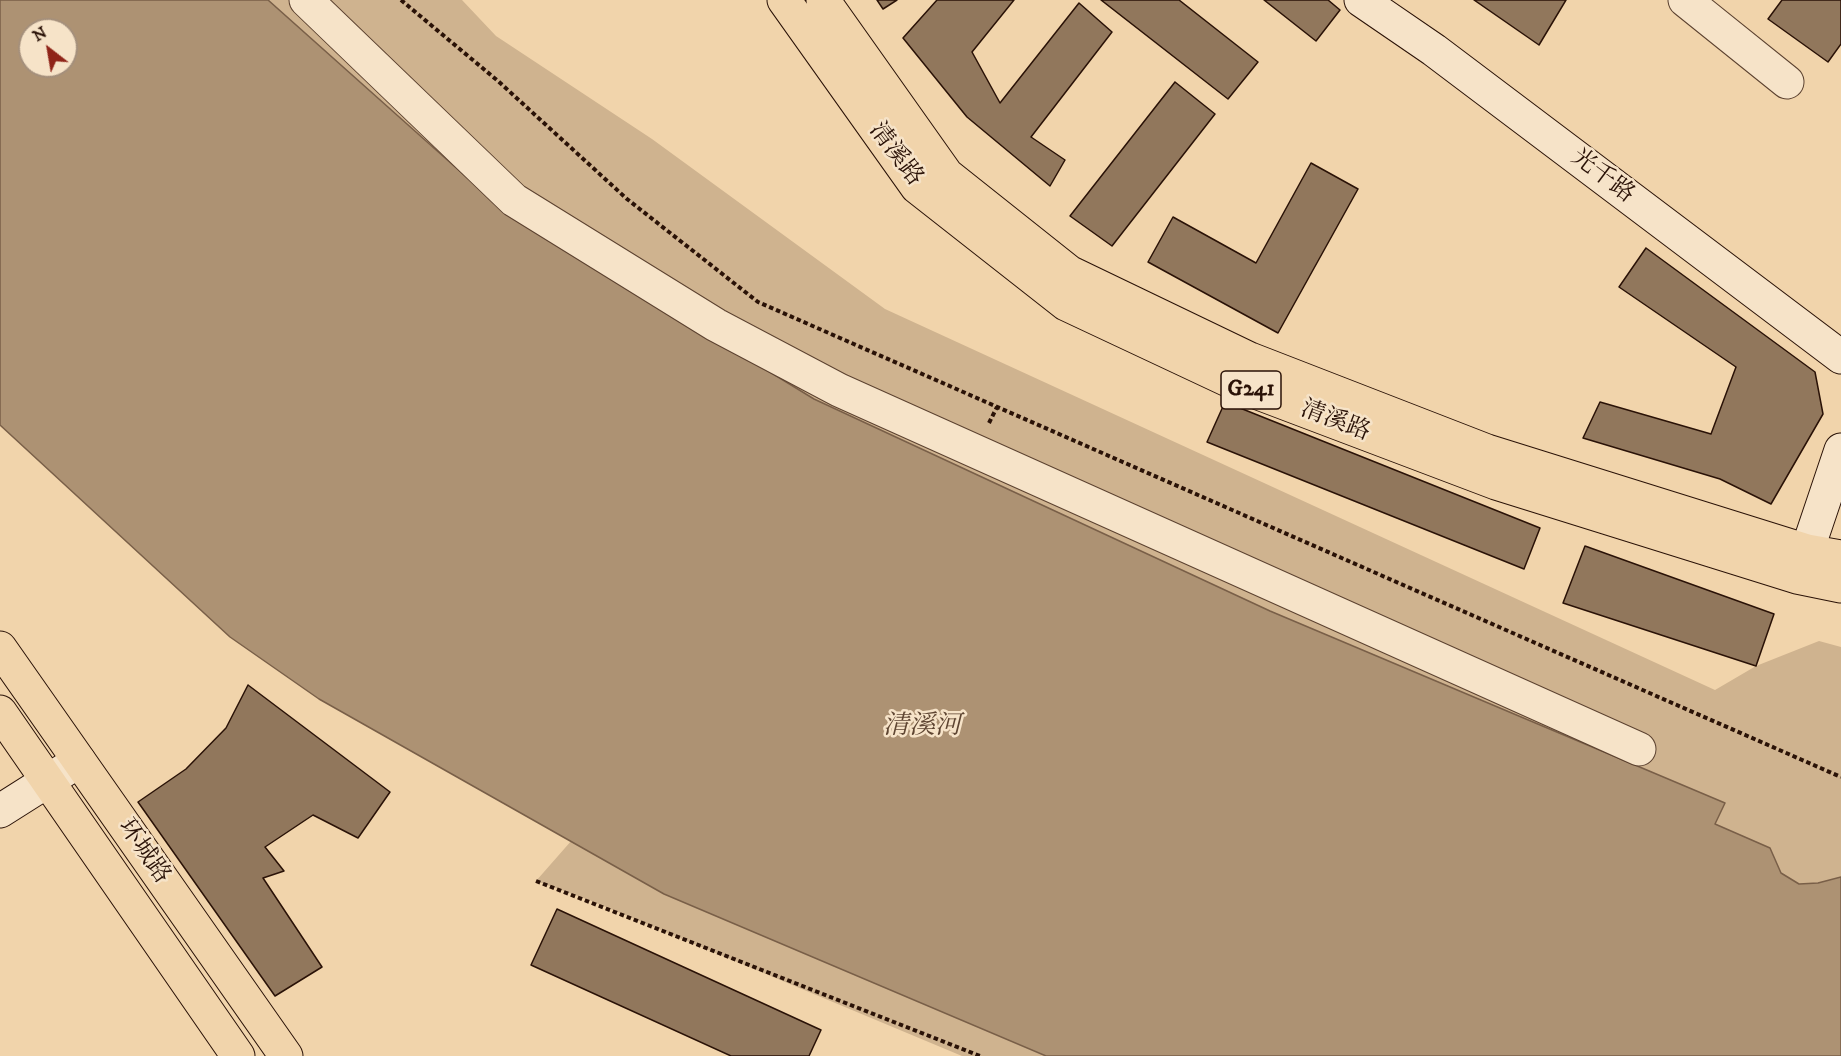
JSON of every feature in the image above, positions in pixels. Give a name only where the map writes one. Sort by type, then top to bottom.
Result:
[{"type":"main road","name":"清溪路","points":[[784,0],[917,187],[1066,304],[1245,388],[1497,483],[1797,577],[1841,586]]},
{"type":"main road","name":"清溪路","points":[[824,0],[947,175],[1069,272],[1250,359],[1487,451],[1807,551],[1841,557]]},
{"type":"main road","name":"环城路","points":[[0,648],[286,1056]]},
{"type":"main road","name":"环城路","points":[[0,712],[238,1056]]},
{"type":"street","points":[[306,0],[514,200],[716,325],[839,390],[1639,748]]},
{"type":"street","name":"光千路","points":[[1361,0],[1434,50],[1841,357]]},
{"type":"street","points":[[1685,0],[1787,82]]},
{"type":"street","points":[[1807,551],[1841,450]]},
{"type":"street","points":[[0,811],[79,760]]},
{"type":"path","points":[[401,0],[498,81],[627,199],[758,302],[1841,777]]},
{"type":"path","points":[[536,881],[980,1056]]},
{"type":"shaded area","points":[[268,0],[462,0],[496,36],[652,139],[885,309],[1715,690],[1756,666],[1819,641],[1841,647],[1841,877],[1818,883],[1799,884],[1781,873],[1770,848],[1715,824],[1725,803],[1270,611],[814,399],[500,207]]},
{"type":"shaded area","points":[[572,840],[664,894],[1046,1056],[962,1056],[589,900],[536,881]]},
{"type":"water","name":"清溪河","points":[[0,0],[268,0],[500,207],[814,399],[1270,611],[1725,803],[1715,824],[1770,848],[1781,873],[1799,884],[1818,883],[1841,877],[1841,1056],[1046,1056],[664,894],[319,699],[230,637],[0,425]]},
{"type":"building","points":[[877,0],[897,0],[883,9]]},
{"type":"building","points":[[937,0],[1014,0],[972,52],[1000,103],[1079,3],[1112,32],[1031,137],[1065,160],[1050,186],[967,117],[903,38]]},
{"type":"building","points":[[1101,0],[1179,0],[1258,62],[1228,99]]},
{"type":"building","points":[[1264,0],[1328,0],[1340,10],[1316,41]]},
{"type":"building","points":[[1474,0],[1566,0],[1539,45]]},
{"type":"building","points":[[1782,0],[1841,0],[1841,44],[1828,62],[1768,19]]},
{"type":"building","points":[[1175,82],[1215,114],[1112,246],[1070,216]]},
{"type":"building","points":[[1311,163],[1358,189],[1278,333],[1148,262],[1173,217],[1256,263]]},
{"type":"building","points":[[1646,248],[1815,372],[1823,414],[1771,504],[1720,479],[1583,438],[1600,402],[1711,434],[1736,367],[1619,287]]},
{"type":"building","points":[[1225,402],[1540,528],[1524,569],[1207,442]]},
{"type":"building","points":[[1585,546],[1774,614],[1756,666],[1563,603]]},
{"type":"building","points":[[248,685],[390,792],[358,838],[313,815],[265,847],[284,871],[263,878],[322,967],[275,996],[138,802],[186,769],[226,728]]},
{"type":"building","points":[[557,909],[821,1030],[809,1056],[731,1056],[531,965]]}]
